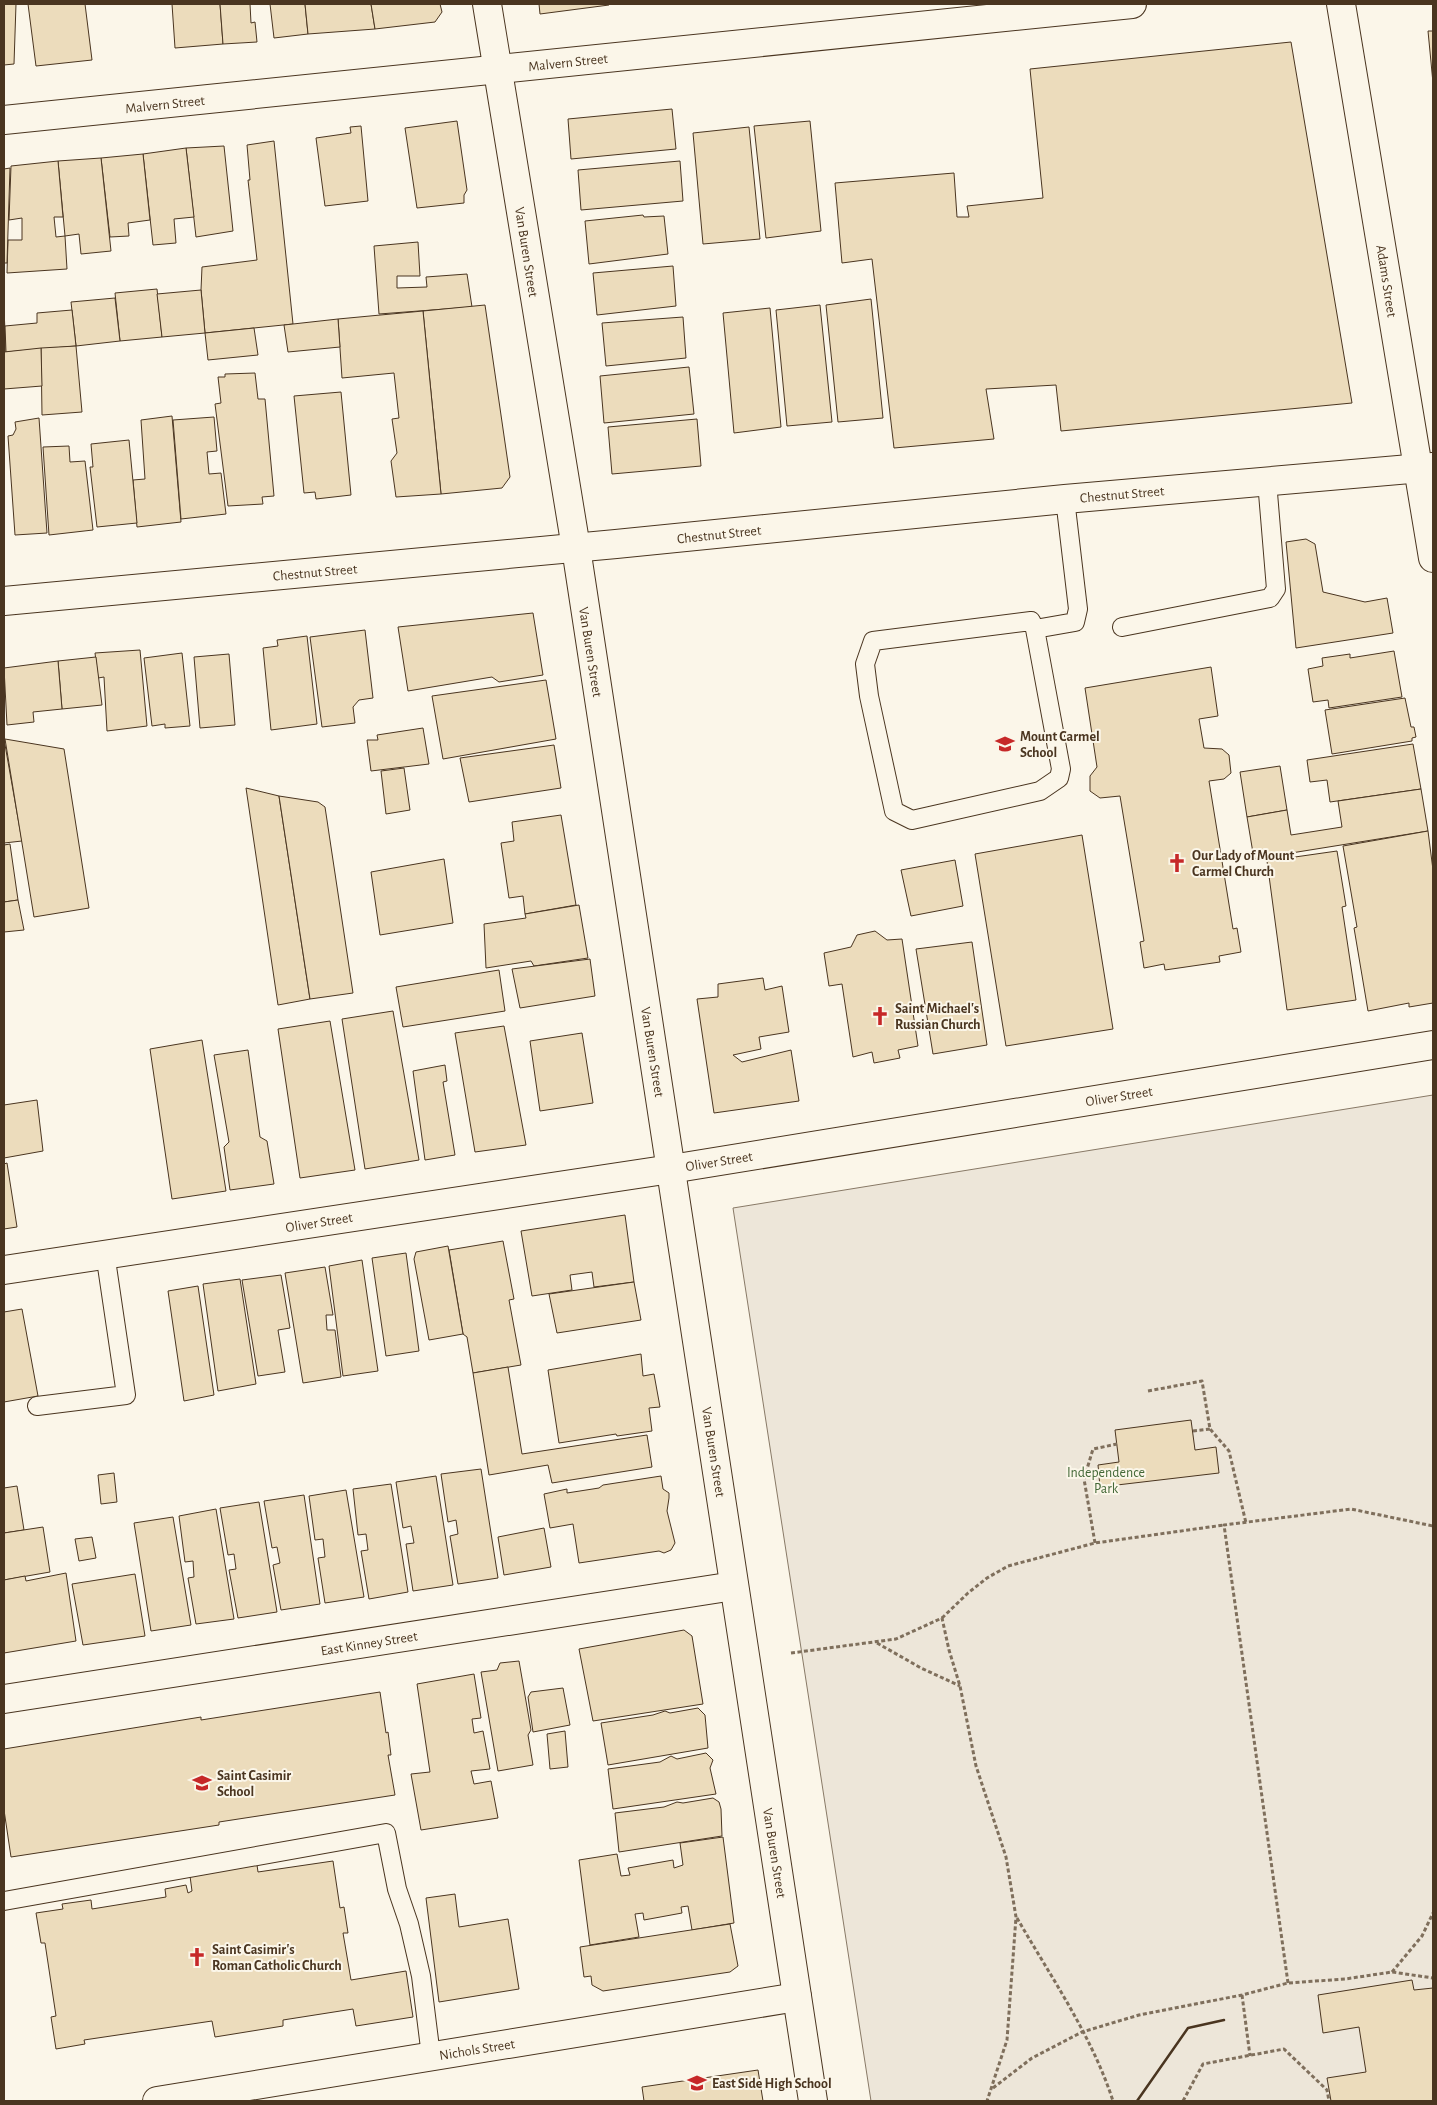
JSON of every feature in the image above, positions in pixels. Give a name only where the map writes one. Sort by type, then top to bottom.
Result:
[{"type":"street","name":"Van Buren Street","points":[[487,4],[576,548],[813,2101]]},
{"type":"street","name":"Malvern Street","points":[[4,120],[1132,4]]},
{"type":"street","name":"Adams Street","points":[[1341,4],[1426,468],[1433,558]]},
{"type":"street","name":"Chestnut Street","points":[[4,601],[1267,481],[1426,468]]},
{"type":"street","name":"Oliver Street","points":[[4,1270],[671,1169],[1433,1045]]},
{"type":"street","name":"East Kinney Street","points":[[4,1699],[734,1586]]},
{"type":"street","name":"Nichols Street","points":[[157,2101],[797,1997]]},
{"type":"lane","points":[[1122,627],[1270,598],[1276,589],[1267,481]]},
{"type":"lane","points":[[1035,629],[1075,622],[1078,609],[1065,500]]},
{"type":"lane","points":[[1031,621],[1035,629],[1062,770],[1059,778],[1040,791],[912,820],[894,811],[869,696],[865,664],[873,641],[1031,621]]},
{"type":"lane","points":[[37,1406],[126,1395],[105,1254]]},
{"type":"lane","points":[[4,1901],[386,1833],[397,1889],[421,1976],[431,2056]]},
{"type":"path","points":[[1148,1391],[1202,1380],[1210,1429],[1229,1451],[1246,1523]]},
{"type":"path","points":[[1193,1431],[1210,1429]]},
{"type":"path","points":[[1095,1543],[1084,1479],[1093,1449],[1117,1444]]},
{"type":"path","points":[[791,1653],[896,1639],[942,1618],[987,1578],[1008,1566],[1095,1543],[1351,1509],[1433,1526]]},
{"type":"path","points":[[1224,1526],[1288,1984]]},
{"type":"path","points":[[942,1618],[960,1686],[976,1766],[1006,1857],[1016,1918],[1007,2040],[987,2101]]},
{"type":"path","points":[[877,1643],[921,1668],[960,1686]]},
{"type":"path","points":[[1392,1972],[1422,1936],[1433,1913]]},
{"type":"path","points":[[1016,1918],[1082,2032],[1104,2075],[1113,2101]]},
{"type":"path","points":[[992,2088],[1032,2058],[1082,2032],[1139,2015],[1288,1984],[1345,1979],[1392,1972],[1433,1978]]},
{"type":"path","points":[[1242,1995],[1250,2056]]},
{"type":"path","points":[[1183,2101],[1202,2064],[1284,2049],[1327,2090],[1329,2101]]},
{"type":"green space","name":"Independence Park","points":[[1433,1095],[1433,2101],[871,2101],[733,1208]]},
{"type":"building","points":[[4,4],[16,4],[14,64],[4,65]]},
{"type":"building","points":[[28,4],[85,4],[92,60],[36,66]]},
{"type":"building","points":[[172,4],[220,4],[223,44],[175,48]]},
{"type":"building","points":[[220,4],[250,4],[251,23],[255,22],[257,42],[223,44]]},
{"type":"building","points":[[270,4],[305,4],[308,34],[274,38]]},
{"type":"building","points":[[305,4],[371,4],[375,29],[308,34]]},
{"type":"building","points":[[371,4],[440,4],[442,12],[435,22],[375,29]]},
{"type":"building","points":[[539,4],[609,4],[609,5],[540,14]]},
{"type":"building","points":[[1428,31],[1433,31],[1433,83]]},
{"type":"building","points":[[1291,42],[1352,403],[1061,431],[1056,385],[986,389],[994,439],[894,448],[872,259],[842,263],[835,183],[954,173],[957,217],[969,217],[967,206],[1043,198],[1030,69]]},
{"type":"building","points":[[672,109],[676,149],[571,159],[568,119]]},
{"type":"building","points":[[457,121],[467,190],[464,195],[464,203],[417,208],[405,128]]},
{"type":"building","points":[[810,121],[821,231],[766,238],[754,126]]},
{"type":"building","points":[[361,126],[368,201],[325,206],[316,138],[351,133],[350,127]]},
{"type":"building","points":[[749,127],[760,239],[703,244],[693,133]]},
{"type":"building","points":[[274,141],[293,324],[205,333],[201,290],[202,267],[257,260],[248,180],[250,180],[247,145]]},
{"type":"building","points":[[224,146],[233,231],[196,237],[186,148]]},
{"type":"building","points":[[186,148],[194,217],[174,219],[176,243],[153,245],[143,154]]},
{"type":"building","points":[[143,154],[150,220],[128,223],[129,236],[110,237],[101,158]]},
{"type":"building","points":[[101,158],[111,251],[81,254],[79,234],[65,236],[58,161]]},
{"type":"building","points":[[58,161],[63,217],[54,217],[56,237],[65,236],[67,269],[7,273],[8,240],[22,240],[22,218],[9,220],[11,166]]},
{"type":"building","points":[[680,161],[683,201],[581,210],[578,170]]},
{"type":"building","points":[[10,168],[7,263],[4,263],[4,169]]},
{"type":"building","points":[[643,215],[644,217],[664,216],[668,254],[589,264],[585,221]]},
{"type":"building","points":[[418,242],[420,276],[397,276],[397,288],[427,287],[426,277],[467,274],[472,307],[379,314],[374,246]]},
{"type":"building","points":[[673,266],[676,306],[597,315],[593,273]]},
{"type":"building","points":[[157,289],[162,337],[120,341],[115,293]]},
{"type":"building","points":[[201,290],[205,333],[162,337],[157,294]]},
{"type":"building","points":[[115,298],[120,341],[76,346],[71,302]]},
{"type":"building","points":[[871,299],[883,418],[838,422],[826,305]]},
{"type":"building","points":[[485,305],[510,477],[502,488],[441,494],[423,311]]},
{"type":"building","points":[[820,305],[832,422],[787,426],[776,310]]},
{"type":"building","points":[[770,308],[781,427],[734,433],[723,313]]},
{"type":"building","points":[[4,310],[6,352],[4,352]]},
{"type":"building","points":[[72,310],[76,346],[6,352],[5,326],[37,323],[37,313]]},
{"type":"building","points":[[423,311],[441,494],[396,497],[391,461],[397,453],[392,419],[399,418],[394,373],[342,378],[338,319]]},
{"type":"building","points":[[683,317],[686,358],[606,366],[602,323]]},
{"type":"building","points":[[338,319],[340,347],[288,352],[284,325]]},
{"type":"building","points":[[254,328],[258,355],[208,360],[205,333]]},
{"type":"building","points":[[76,346],[82,412],[42,415],[41,348]]},
{"type":"building","points":[[41,348],[42,386],[4,389],[4,352]]},
{"type":"building","points":[[689,367],[694,414],[604,423],[600,376]]},
{"type":"building","points":[[255,373],[258,399],[265,399],[274,496],[262,497],[263,504],[228,506],[215,404],[221,403],[218,377],[225,377],[225,374]]},
{"type":"building","points":[[341,392],[351,495],[316,499],[315,492],[304,493],[294,396]]},
{"type":"building","points":[[172,416],[181,522],[137,527],[133,480],[145,479],[141,420]]},
{"type":"building","points":[[214,417],[217,451],[207,452],[209,474],[221,473],[226,514],[181,519],[173,420]]},
{"type":"building","points":[[39,418],[47,533],[15,535],[8,436],[13,435],[16,429],[15,422]]},
{"type":"building","points":[[697,419],[701,466],[612,474],[608,427]]},
{"type":"building","points":[[129,440],[137,523],[97,527],[90,467],[93,467],[91,444]]},
{"type":"building","points":[[69,446],[70,462],[85,461],[93,530],[49,535],[43,447]]},
{"type":"building","points":[[1306,539],[1315,544],[1323,592],[1365,602],[1387,598],[1393,633],[1296,648],[1286,542]]},
{"type":"building","points":[[533,613],[543,675],[499,682],[492,677],[408,691],[398,627]]},
{"type":"building","points":[[365,630],[373,698],[359,700],[353,707],[355,723],[322,727],[310,637]]},
{"type":"building","points":[[307,636],[317,724],[271,730],[263,648],[278,646],[277,640]]},
{"type":"building","points":[[140,650],[147,726],[107,731],[104,677],[98,678],[95,653]]},
{"type":"building","points":[[1394,651],[1402,697],[1329,708],[1328,700],[1313,702],[1308,669],[1323,666],[1322,658],[1350,654],[1350,658]]},
{"type":"building","points":[[182,653],[190,726],[165,728],[165,724],[152,726],[144,658]]},
{"type":"building","points":[[229,654],[235,725],[200,728],[194,657]]},
{"type":"building","points":[[96,657],[102,705],[62,709],[58,661]]},
{"type":"building","points":[[58,661],[62,709],[33,712],[34,722],[7,725],[4,668]]},
{"type":"building","name":"Our Lady of Mount Carmel Church","points":[[1211,667],[1218,716],[1199,719],[1204,748],[1222,749],[1229,755],[1231,773],[1224,779],[1209,781],[1233,929],[1237,928],[1241,952],[1219,956],[1220,962],[1165,970],[1164,964],[1144,968],[1140,942],[1144,941],[1120,796],[1100,798],[1090,791],[1090,776],[1097,767],[1085,688]]},
{"type":"building","points":[[546,680],[556,739],[443,759],[432,696]]},
{"type":"building","points":[[1405,698],[1411,727],[1414,727],[1416,737],[1412,738],[1412,741],[1332,754],[1325,710]]},
{"type":"building","points":[[423,728],[429,764],[371,771],[367,740],[378,740],[377,735]]},
{"type":"building","points":[[4,739],[22,841],[4,843]]},
{"type":"building","points":[[5,739],[64,749],[89,908],[34,917]]},
{"type":"building","points":[[1413,744],[1421,789],[1330,802],[1327,780],[1310,782],[1307,760]]},
{"type":"building","points":[[554,745],[561,788],[469,802],[460,758]]},
{"type":"building","points":[[1280,766],[1287,810],[1247,817],[1240,772]]},
{"type":"building","points":[[404,768],[410,810],[386,814],[381,771]]},
{"type":"building","points":[[246,788],[279,796],[310,999],[278,1005]]},
{"type":"building","points":[[1421,789],[1428,831],[1254,859],[1247,817],[1287,810],[1291,835],[1342,827],[1338,801]]},
{"type":"building","points":[[279,796],[318,802],[325,807],[353,993],[310,999]]},
{"type":"building","points":[[561,815],[576,905],[525,914],[523,896],[509,898],[501,843],[514,841],[512,822]]},
{"type":"building","points":[[1428,831],[1433,870],[1433,1003],[1409,1007],[1409,1003],[1368,1011],[1354,928],[1357,927],[1343,846]]},
{"type":"building","points":[[1082,835],[1113,1029],[1006,1046],[975,854]]},
{"type":"building","points":[[10,844],[18,900],[4,902],[4,845]]},
{"type":"building","points":[[1337,851],[1346,906],[1342,907],[1356,1000],[1287,1010],[1267,861]]},
{"type":"building","points":[[444,859],[453,923],[380,935],[371,872]]},
{"type":"building","points":[[955,860],[963,906],[911,916],[901,870]]},
{"type":"building","points":[[18,900],[24,930],[4,932],[4,902]]},
{"type":"building","points":[[579,905],[588,958],[534,966],[531,961],[486,968],[484,924],[526,918],[525,914]]},
{"type":"building","name":"Saint Michael's Russian Church","points":[[875,931],[887,940],[902,939],[918,1046],[898,1050],[900,1058],[874,1063],[872,1052],[853,1057],[842,984],[829,986],[824,953],[851,947],[857,935]]},
{"type":"building","points":[[972,942],[987,1045],[933,1054],[916,949]]},
{"type":"building","points":[[590,959],[595,996],[520,1008],[512,969]]},
{"type":"building","points":[[499,970],[505,1011],[403,1027],[396,987]]},
{"type":"building","points":[[763,978],[765,990],[782,986],[789,1032],[759,1037],[761,1049],[733,1055],[742,1062],[791,1050],[799,1101],[714,1113],[697,999],[718,997],[718,984]]},
{"type":"building","points":[[393,1011],[419,1160],[365,1169],[342,1019]]},
{"type":"building","points":[[330,1021],[355,1170],[300,1178],[278,1029]]},
{"type":"building","points":[[504,1026],[526,1145],[475,1152],[455,1033]]},
{"type":"building","points":[[582,1033],[593,1103],[540,1111],[530,1041]]},
{"type":"building","points":[[202,1040],[226,1191],[172,1199],[150,1049]]},
{"type":"building","points":[[248,1050],[260,1137],[267,1141],[274,1184],[230,1190],[224,1147],[229,1142],[214,1055]]},
{"type":"building","points":[[445,1065],[447,1081],[443,1082],[455,1155],[425,1160],[413,1071]]},
{"type":"building","points":[[37,1100],[43,1151],[4,1158],[4,1105]]},
{"type":"building","points":[[7,1163],[17,1227],[4,1229],[4,1164]]},
{"type":"building","points":[[625,1215],[634,1282],[594,1287],[592,1272],[570,1275],[572,1290],[532,1296],[521,1231]]},
{"type":"building","points":[[503,1241],[514,1299],[509,1300],[521,1365],[473,1373],[467,1337],[463,1334],[449,1250]]},
{"type":"building","points":[[448,1246],[463,1334],[429,1340],[414,1259],[416,1252]]},
{"type":"building","points":[[406,1253],[419,1351],[386,1356],[372,1258]]},
{"type":"building","points":[[362,1260],[378,1371],[343,1376],[329,1266]]},
{"type":"building","points":[[325,1267],[333,1315],[326,1315],[327,1330],[335,1330],[341,1377],[303,1383],[285,1273]]},
{"type":"building","points":[[281,1275],[290,1328],[278,1330],[285,1372],[258,1376],[242,1280]]},
{"type":"building","points":[[240,1279],[256,1384],[218,1391],[203,1284]]},
{"type":"building","points":[[634,1282],[641,1320],[557,1333],[549,1294]]},
{"type":"building","points":[[198,1286],[214,1395],[184,1401],[168,1291]]},
{"type":"building","points":[[22,1309],[38,1396],[4,1402],[4,1312]]},
{"type":"building","points":[[641,1354],[643,1376],[654,1374],[660,1407],[649,1408],[652,1431],[617,1436],[616,1434],[559,1443],[548,1370]]},
{"type":"building","points":[[508,1367],[522,1454],[647,1435],[652,1467],[552,1483],[548,1465],[489,1475],[473,1373]]},
{"type":"building","points":[[1191,1420],[1195,1450],[1216,1447],[1219,1473],[1100,1487],[1098,1465],[1119,1462],[1115,1430]]},
{"type":"building","points":[[481,1469],[498,1578],[458,1584],[450,1536],[458,1534],[456,1520],[448,1522],[441,1474]]},
{"type":"building","points":[[114,1473],[117,1502],[101,1504],[98,1475]]},
{"type":"building","points":[[436,1476],[453,1585],[413,1591],[406,1544],[414,1543],[411,1526],[403,1528],[396,1482]]},
{"type":"building","points":[[661,1476],[663,1489],[669,1493],[667,1511],[675,1543],[671,1550],[664,1553],[659,1551],[579,1563],[573,1524],[550,1528],[544,1494],[567,1489],[567,1493]]},
{"type":"building","points":[[391,1484],[408,1592],[369,1599],[361,1551],[368,1550],[366,1534],[358,1535],[353,1489]]},
{"type":"building","points":[[17,1486],[24,1530],[4,1533],[4,1488]]},
{"type":"building","points":[[346,1490],[364,1597],[325,1603],[318,1558],[325,1557],[323,1539],[315,1540],[309,1496]]},
{"type":"building","points":[[304,1495],[320,1604],[281,1610],[273,1565],[280,1563],[277,1547],[272,1548],[264,1501]]},
{"type":"building","points":[[259,1502],[277,1612],[238,1618],[229,1570],[236,1569],[234,1554],[228,1555],[220,1508]]},
{"type":"building","points":[[216,1509],[234,1619],[196,1624],[188,1578],[194,1577],[193,1561],[185,1562],[179,1516]]},
{"type":"building","points":[[173,1517],[191,1625],[151,1631],[134,1523]]},
{"type":"building","points":[[43,1527],[50,1572],[4,1580],[4,1533]]},
{"type":"building","points":[[544,1528],[551,1567],[504,1575],[498,1537]]},
{"type":"building","points":[[92,1537],[96,1558],[79,1561],[75,1539]]},
{"type":"building","points":[[66,1573],[76,1641],[4,1653],[4,1580],[25,1576],[26,1581]]},
{"type":"building","points":[[135,1574],[145,1636],[83,1645],[72,1584]]},
{"type":"building","points":[[684,1630],[692,1636],[703,1704],[593,1721],[579,1649]]},
{"type":"building","points":[[519,1661],[531,1730],[528,1735],[533,1765],[498,1771],[481,1672],[497,1670],[500,1663]]},
{"type":"building","points":[[474,1674],[481,1718],[472,1719],[474,1733],[483,1731],[490,1769],[471,1771],[474,1784],[491,1781],[498,1818],[421,1830],[411,1774],[430,1772],[417,1684]]},
{"type":"building","points":[[563,1688],[570,1725],[533,1732],[528,1697],[531,1692]]},
{"type":"building","name":"Saint Casimir School","points":[[380,1692],[386,1733],[388,1732],[391,1755],[388,1755],[395,1795],[219,1822],[219,1825],[11,1857],[4,1810],[4,1749],[201,1717],[201,1720]]},
{"type":"building","points":[[698,1708],[705,1715],[708,1748],[608,1765],[601,1723],[653,1715],[665,1711],[670,1713]]},
{"type":"building","points":[[565,1731],[568,1767],[550,1769],[547,1734]]},
{"type":"building","points":[[706,1753],[713,1760],[710,1768],[716,1794],[613,1809],[608,1769],[660,1762],[671,1756],[677,1759]]},
{"type":"building","points":[[713,1798],[719,1802],[721,1809],[722,1836],[619,1852],[615,1813]]},
{"type":"building","points":[[723,1837],[734,1923],[692,1930],[688,1906],[681,1907],[682,1913],[644,1920],[643,1913],[635,1914],[639,1937],[590,1945],[579,1860],[617,1854],[621,1876],[630,1875],[628,1868],[673,1860],[674,1868],[683,1865],[680,1843]]},
{"type":"building","name":"Saint Casimir's Roman Catholic Church","points":[[333,1861],[340,1908],[344,1907],[348,1933],[343,1933],[351,1980],[406,1971],[413,2017],[356,2026],[353,2009],[283,2020],[283,2026],[215,2037],[212,2021],[84,2040],[85,2044],[56,2049],[51,2017],[56,2016],[45,1943],[41,1943],[36,1913],[63,1909],[62,1904],[91,1900],[92,1909],[166,1897],[165,1889],[186,1885],[188,1893],[192,1891],[190,1876],[257,1865],[258,1872]]},
{"type":"building","points":[[455,1894],[459,1927],[508,1919],[519,1989],[439,2002],[426,1898]]},
{"type":"building","points":[[730,1924],[738,1966],[730,1972],[603,1991],[592,1985],[591,1976],[584,1977],[580,1947]]},
{"type":"building","points":[[1412,1980],[1414,1990],[1433,1988],[1433,2101],[1331,2101],[1327,2078],[1366,2072],[1359,2027],[1323,2033],[1318,1995]]},
{"type":"building","points":[[758,2070],[763,2101],[644,2101],[642,2087]]},
{"type":"wall","points":[[1137,2101],[1188,2028],[1224,2020]]},
{"type":"place","name":"Mount Carmel School","points":[[1005,744]]},
{"type":"place","name":"Our Lady of Mount Carmel Church","points":[[1177,863]]},
{"type":"place","name":"Saint Michael's Russian Church","points":[[880,1016]]},
{"type":"place","name":"Saint Casimir School","points":[[202,1783]]},
{"type":"place","name":"Saint Casimir's Roman Catholic Church","points":[[197,1957]]},
{"type":"place","name":"East Side High School","points":[[697,2083]]}]
